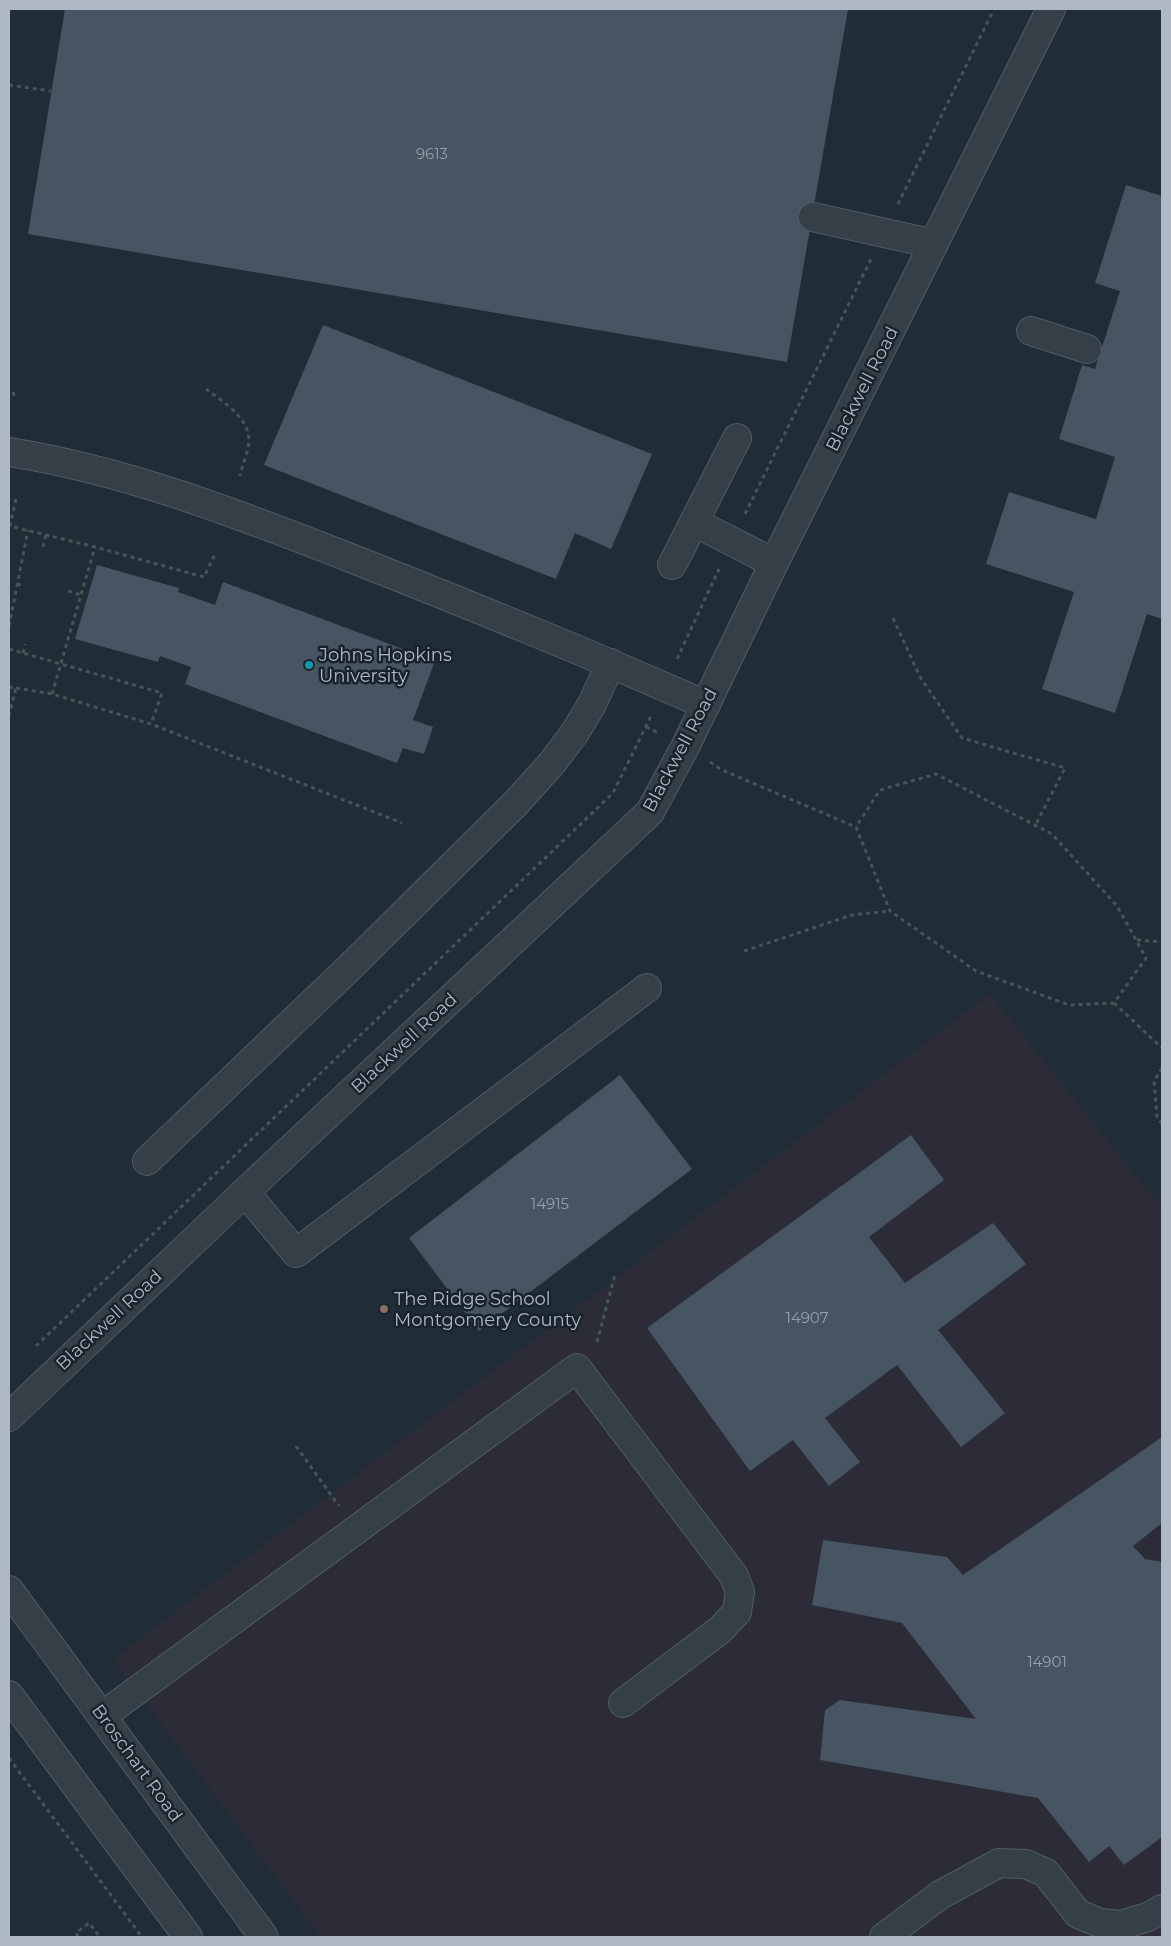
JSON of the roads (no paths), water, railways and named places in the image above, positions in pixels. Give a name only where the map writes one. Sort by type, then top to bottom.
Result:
[{"type":"street","name":"Blackwell Road","points":[[9,1417],[650,812],[706,705],[774,563],[1050,9]]},
{"type":"street","points":[[813,217],[934,244]]},
{"type":"street","points":[[1031,331],[1087,349]]},
{"type":"street","points":[[672,565],[737,438]]},
{"type":"street","points":[[9,452],[101,471],[230,511],[611,663],[706,705]]},
{"type":"street","points":[[694,522],[774,563]]},
{"type":"street","points":[[147,1161],[355,962],[517,802],[552,763],[574,734],[592,704],[611,663]]},
{"type":"street","points":[[246,1192],[296,1253],[647,988]]},
{"type":"street","points":[[102,1716],[577,1368],[734,1576],[740,1592],[737,1612],[720,1630],[623,1703]]},
{"type":"street","name":"Broschart Road","points":[[9,1590],[264,1937]]},
{"type":"street","points":[[9,1695],[188,1937]]},
{"type":"street","points":[[884,1937],[940,1895],[999,1863],[1026,1864],[1046,1873],[1078,1914],[1100,1923],[1121,1925],[1148,1917],[1162,1909]]},
{"type":"place","name":"Johns Hopkins University","points":[[309,665]]},
{"type":"place","name":"The Ridge School Montgomery County","points":[[384,1309]]}]
